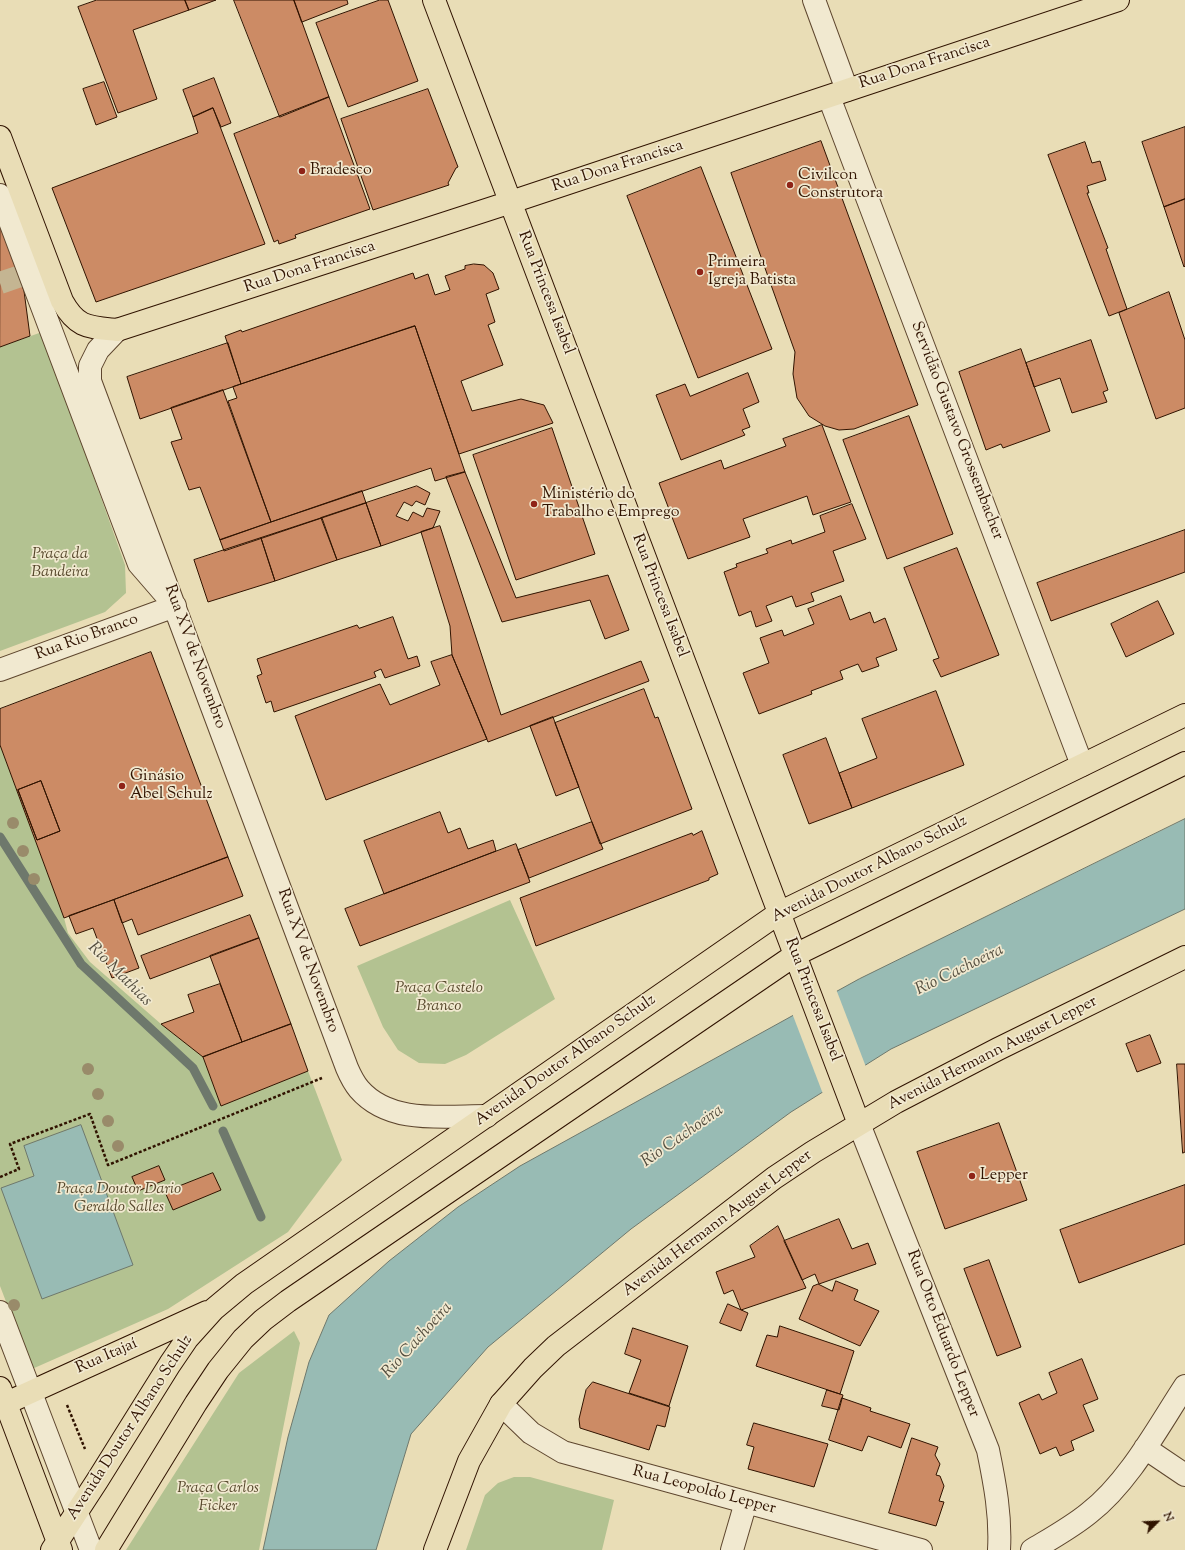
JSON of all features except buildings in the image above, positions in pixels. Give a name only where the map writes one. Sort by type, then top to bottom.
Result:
[{"type":"main road","name":"Rua Princesa Isabel","points":[[434,0],[859,1124]]},
{"type":"main road","name":"Rua Dona Francisca","points":[[117,330],[511,202],[1118,0]]},
{"type":"main road","points":[[0,136],[62,302],[69,314],[78,322],[92,327],[117,330]]},
{"type":"main road","name":"Avenida Doutor Albano Schulz","points":[[57,1547],[77,1512],[187,1339],[214,1309],[244,1284],[779,913],[1185,715]]},
{"type":"main road","points":[[106,1550],[196,1403],[218,1370],[243,1338],[263,1320],[301,1292],[795,955],[1185,763]]},
{"type":"main road","name":"Avenida Hermann August Lepper","points":[[435,1550],[469,1461],[501,1404],[533,1368],[556,1346],[774,1178],[859,1124],[896,1102],[998,1049],[1185,957]]},
{"type":"main road","name":"Rua Itajaí","points":[[2,1399],[31,1392],[214,1309]]},
{"type":"main road","points":[[2,1399],[57,1547]]},
{"type":"street","name":"Servidão Gustavo Grossembacher","points":[[814,0],[838,93],[1082,765]]},
{"type":"street","points":[[0,195],[139,564],[175,606]]},
{"type":"street","points":[[29,273],[62,302]]},
{"type":"street","name":"Rua XV de Novembro","points":[[117,330],[98,350],[90,366],[90,381],[347,1068],[359,1089],[375,1103],[398,1114],[426,1117],[487,1116]]},
{"type":"street","name":"Rua Rio Branco","points":[[0,670],[175,606]]},
{"type":"street","name":"Rua Otto Eduardo Lepper","points":[[859,1124],[988,1450],[997,1491],[1000,1530],[999,1550]]},
{"type":"street","points":[[0,1312],[91,1550]]},
{"type":"street","points":[[1032,1550],[1090,1513],[1117,1486],[1145,1448],[1185,1386]]},
{"type":"street","name":"Rua Leopoldo Lepper","points":[[501,1404],[530,1433],[563,1452],[921,1550]]},
{"type":"street","points":[[1145,1448],[1185,1475]]},
{"type":"street","points":[[732,1550],[746,1502]]},
{"type":"path","points":[[0,1177],[19,1170],[10,1144],[90,1114],[108,1165],[347,1068]]},
{"type":"path","points":[[57,1380],[97,1481]]},
{"type":"green space","name":"Praça da Bandeira","points":[[42,332],[125,565],[126,593],[105,612],[0,651],[0,347]]},
{"type":"green space","name":"Praça Doutor Dario Geraldo Salles","points":[[0,745],[64,918],[68,933],[90,962],[161,1024],[203,1057],[221,1106],[308,1071],[342,1160],[288,1232],[168,1309],[32,1369],[0,1286]]},
{"type":"green space","name":"Praça Castelo Branco","points":[[510,900],[555,999],[466,1055],[445,1064],[419,1063],[398,1050],[383,1027],[357,966]]},
{"type":"green space","name":"Praça Carlos Ficker","points":[[294,1331],[300,1343],[259,1550],[126,1550],[239,1373]]},
{"type":"green space","points":[[514,1477],[530,1477],[614,1500],[602,1550],[466,1550],[485,1495],[498,1483]]},
{"type":"water","name":"Rio Cachoeira","points":[[1185,819],[1185,909],[891,1049],[791,1112],[631,1229],[488,1347],[411,1434],[376,1550],[263,1550],[288,1437],[309,1362],[329,1315],[389,1261],[458,1207],[520,1166],[859,979]]},
{"type":"water","points":[[81,1125],[133,1265],[42,1299],[1,1188],[34,1176],[24,1146]]},
{"type":"pier","points":[[836,989],[866,1067],[823,1094],[792,1013]]},
{"type":"waterway","name":"Rio Mathias","points":[[0,837],[81,964],[193,1068],[213,1106]]},
{"type":"waterway","name":"Rio Mathias","points":[[223,1131],[261,1217]]},
{"type":"tunnel","points":[[0,283],[29,273]]},
{"type":"place","name":"Bradesco","points":[[302,171]]},
{"type":"place","name":"Civilcon Construtora","points":[[790,185]]},
{"type":"place","name":"Primeira Igreja Batista","points":[[700,272]]},
{"type":"place","name":"Ministério do Trabalho e Emprego","points":[[534,504]]},
{"type":"place","name":"Ginásio Abel Schulz","points":[[122,786]]},
{"type":"place","name":"Lepper","points":[[972,1176]]}]
